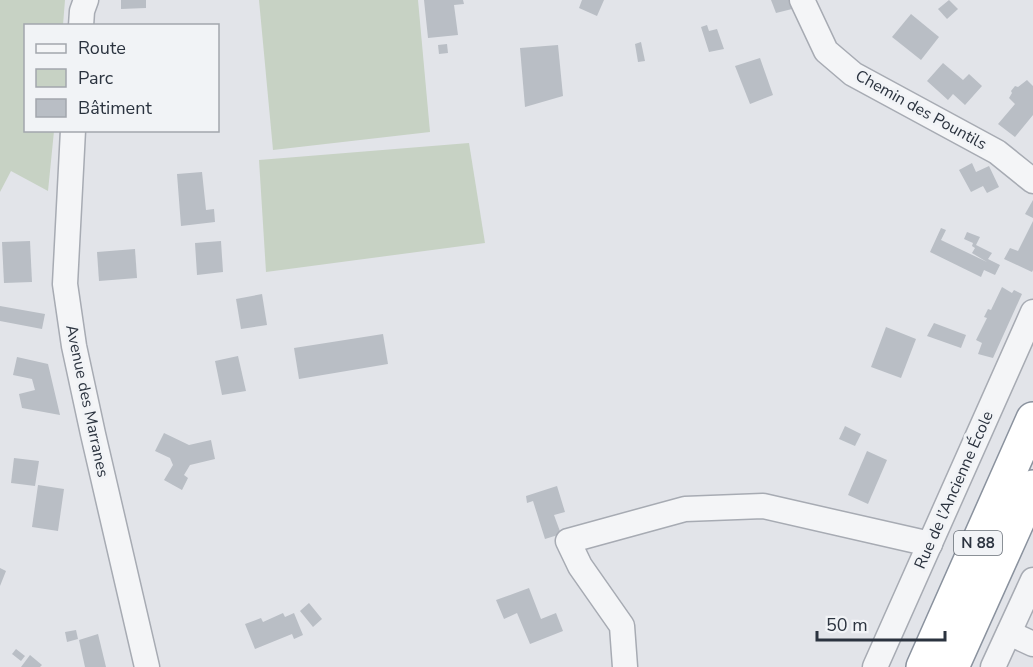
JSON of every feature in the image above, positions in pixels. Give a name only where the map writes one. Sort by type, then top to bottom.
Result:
[{"type":"highway","name":"N 88","points":[[923,667],[1033,419]]},
{"type":"highway","name":"N 88","points":[[952,667],[1033,487]]},
{"type":"street","points":[[81,24],[86,0]]},
{"type":"street","name":"Chemin des Pountils","points":[[802,0],[826,51],[853,74],[998,152],[1033,181]]},
{"type":"street","name":"Avenue des Marranes","points":[[73,132],[65,284],[74,346],[147,667]]},
{"type":"street","name":"Rue de l’Ancienne École","points":[[875,667],[1033,312]]},
{"type":"street","points":[[625,667],[622,626],[580,566],[568,541],[686,510],[763,506],[930,544]]},
{"type":"street","points":[[993,667],[1033,580]]},
{"type":"street","points":[[1009,633],[1033,644]]},
{"type":"green space","points":[[0,0],[65,0],[63,24],[24,24],[24,132],[54,132],[48,191],[11,171],[0,192]]},
{"type":"green space","points":[[259,0],[418,0],[430,132],[273,150]]},
{"type":"green space","points":[[469,143],[485,243],[266,272],[259,160]]},
{"type":"building","points":[[121,0],[146,0],[146,8],[121,9]]},
{"type":"building","points":[[424,0],[463,0],[464,4],[454,5],[458,35],[428,38]]},
{"type":"building","points":[[582,0],[604,0],[597,16],[579,8]]},
{"type":"building","points":[[771,0],[789,0],[792,9],[776,13]]},
{"type":"building","points":[[949,0],[958,9],[947,19],[938,9]]},
{"type":"building","points":[[911,14],[939,37],[921,60],[892,37]]},
{"type":"building","points":[[707,25],[709,31],[717,29],[724,49],[709,52],[701,27]]},
{"type":"building","points":[[641,42],[645,61],[638,62],[635,44]]},
{"type":"building","points":[[447,44],[448,53],[439,54],[438,45]]},
{"type":"building","points":[[558,45],[563,96],[525,107],[520,48]]},
{"type":"building","points":[[760,58],[773,95],[750,104],[735,66]]},
{"type":"building","points":[[943,63],[963,80],[969,74],[982,86],[965,105],[953,94],[948,100],[927,81]]},
{"type":"building","points":[[1027,80],[1033,86],[1033,115],[1015,137],[998,124],[1015,104],[1009,98],[1011,91],[1015,86],[1018,87]]},
{"type":"building","points":[[972,163],[976,172],[989,166],[999,187],[987,193],[983,186],[971,192],[959,170]]},
{"type":"building","points":[[202,172],[206,210],[214,209],[215,222],[181,226],[177,174]]},
{"type":"building","points":[[1033,200],[1033,218],[1025,214]]},
{"type":"building","points":[[1033,221],[1032,272],[1004,259],[1010,248],[1018,251]]},
{"type":"building","points":[[941,228],[946,230],[941,240],[987,262],[972,253],[975,248],[972,246],[973,243],[964,239],[967,232],[980,237],[976,245],[992,253],[988,259],[1000,265],[995,275],[984,270],[981,277],[930,252]]},
{"type":"building","points":[[30,241],[32,282],[4,283],[2,242]]},
{"type":"building","points":[[221,241],[223,272],[197,275],[195,243]]},
{"type":"building","points":[[135,249],[137,278],[99,281],[97,252]]},
{"type":"building","points":[[1002,287],[1012,293],[1014,290],[1022,294],[993,358],[978,354],[982,343],[976,340],[987,318],[984,317],[988,309],[991,310]]},
{"type":"building","points":[[262,294],[267,325],[241,329],[236,299]]},
{"type":"building","points":[[0,306],[45,314],[42,329],[0,321]]},
{"type":"building","points":[[934,323],[966,335],[961,348],[927,336]]},
{"type":"building","points":[[886,327],[916,339],[901,378],[871,367]]},
{"type":"building","points":[[383,334],[388,364],[299,379],[294,348]]},
{"type":"building","points":[[238,356],[246,391],[222,395],[215,361]]},
{"type":"building","points":[[17,357],[48,364],[60,415],[22,408],[19,394],[35,390],[32,379],[13,375]]},
{"type":"building","points":[[845,426],[861,434],[855,446],[839,439]]},
{"type":"building","points":[[164,433],[189,445],[211,440],[215,459],[190,465],[184,475],[188,478],[182,490],[164,480],[173,465],[170,458],[155,451]]},
{"type":"building","points":[[867,451],[887,460],[868,504],[848,495]]},
{"type":"building","points":[[14,458],[39,461],[35,486],[11,483]]},
{"type":"building","points":[[38,485],[64,489],[58,531],[32,527]]},
{"type":"building","points":[[557,486],[565,512],[554,515],[561,534],[545,539],[533,501],[527,503],[526,496]]},
{"type":"building","points":[[0,568],[6,571],[0,586]]},
{"type":"building","points":[[529,588],[541,619],[556,613],[563,631],[530,644],[517,613],[504,619],[496,600]]},
{"type":"building","points":[[309,603],[322,619],[313,627],[300,611]]},
{"type":"building","points":[[283,613],[285,617],[294,613],[303,635],[294,639],[292,634],[255,649],[245,624],[261,618],[263,622]]},
{"type":"building","points":[[76,630],[78,639],[67,642],[65,632]]},
{"type":"building","points":[[98,634],[106,667],[85,667],[79,640]]},
{"type":"building","points":[[16,649],[25,656],[21,661],[12,654]]},
{"type":"building","points":[[30,655],[42,665],[40,667],[21,667]]}]
